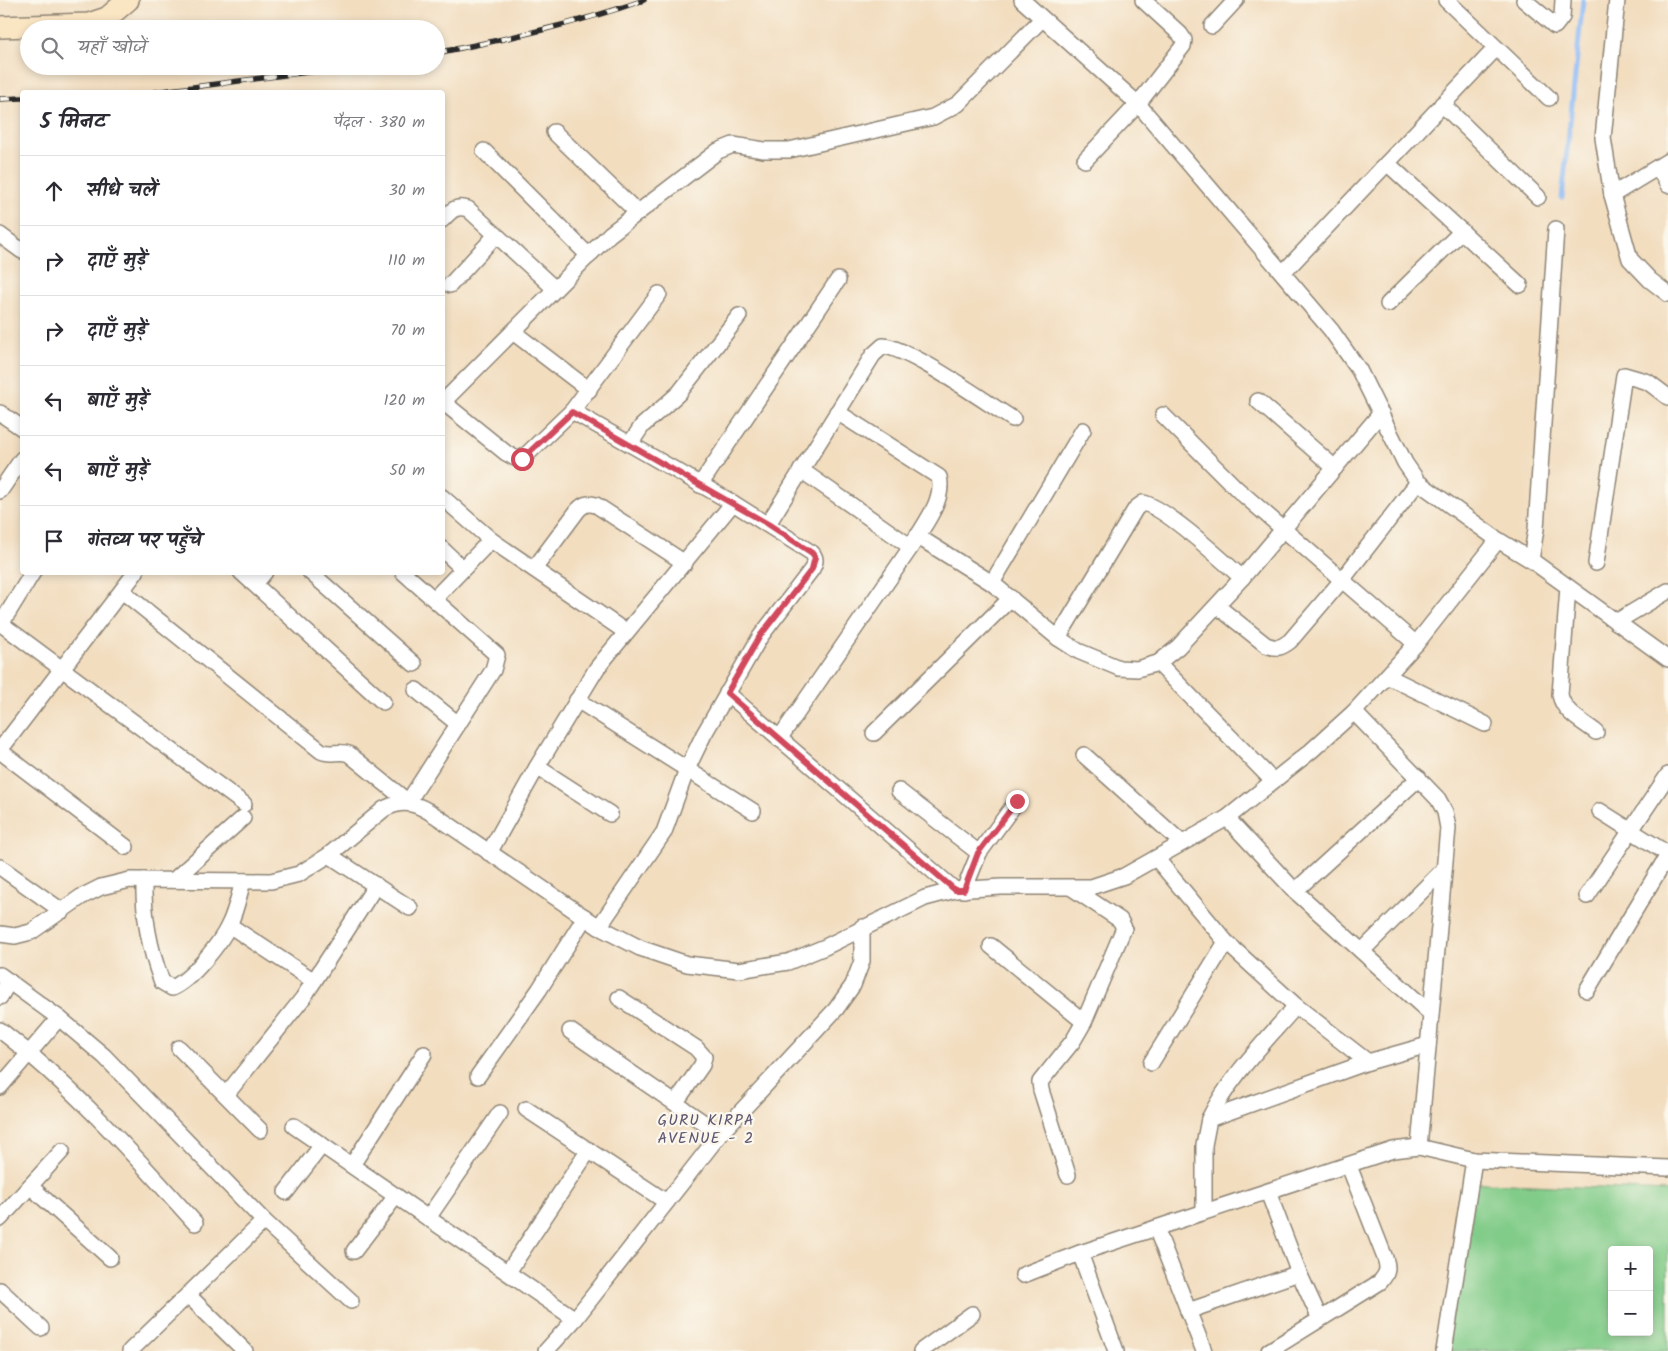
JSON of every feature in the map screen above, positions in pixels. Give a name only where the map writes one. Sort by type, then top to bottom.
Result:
[{"type":"street","points":[[101,20],[107,18],[128,0]]},
{"type":"street","points":[[1022,0],[1138,104],[1283,273],[1347,351],[1381,413],[1405,463],[1418,482],[1498,540],[1531,560],[1668,659]]},
{"type":"street","points":[[1085,160],[1138,104],[1178,54],[1184,40],[1143,0]]},
{"type":"street","points":[[1212,26],[1236,0]]},
{"type":"street","points":[[1446,0],[1549,98]]},
{"type":"street","points":[[1524,0],[1555,26],[1562,17],[1563,0]]},
{"type":"street","points":[[1617,0],[1604,138],[1612,194],[1630,259],[1645,276],[1668,294]]},
{"type":"street","points":[[445,400],[610,234],[725,147],[733,145],[764,150],[789,150],[919,121],[946,112],[958,104],[1042,19]]},
{"type":"street","points":[[0,27],[20,26]]},
{"type":"street","points":[[1283,273],[1496,48]]},
{"type":"street","points":[[1442,104],[1538,197]]},
{"type":"street","points":[[554,132],[638,213]]},
{"type":"street","points":[[484,151],[589,256]]},
{"type":"street","points":[[1387,163],[1520,285]]},
{"type":"street","points":[[1612,194],[1663,164],[1668,185]]},
{"type":"street","points":[[445,217],[452,210],[460,207],[468,209],[555,289]]},
{"type":"street","points":[[1531,560],[1536,529],[1556,229]]},
{"type":"street","points":[[1388,304],[1462,232]]},
{"type":"street","points":[[450,285],[496,234]]},
{"type":"street","points":[[0,235],[20,250]]},
{"type":"street","points":[[700,485],[838,280]]},
{"type":"street","points":[[445,404],[506,453],[515,458],[522,459],[572,412],[659,294]]},
{"type":"street","points":[[630,444],[642,426],[679,393],[738,316]]},
{"type":"street","points":[[513,332],[588,390]]},
{"type":"street","points":[[768,524],[872,355],[883,346],[893,346],[922,362],[1013,419]]},
{"type":"street","points":[[1596,563],[1624,375],[1648,382],[1668,397]]},
{"type":"street","points":[[1258,401],[1335,468]]},
{"type":"street","points":[[572,412],[733,503],[768,524],[812,553],[815,557],[815,563],[760,636],[727,693],[687,769],[664,832],[599,927]]},
{"type":"street","points":[[779,738],[914,541],[939,497],[942,487],[939,478],[837,412]]},
{"type":"street","points":[[0,413],[20,427]]},
{"type":"street","points":[[801,470],[914,541],[992,583],[1058,638],[1078,651],[1119,668],[1138,668],[1158,663],[1178,647],[1242,578],[1381,413]]},
{"type":"street","points":[[1163,415],[1237,489],[1416,644]]},
{"type":"street","points":[[992,583],[1083,430]]},
{"type":"street","points":[[0,491],[20,462]]},
{"type":"street","points":[[1217,606],[1266,644],[1275,648],[1281,648],[1290,642],[1342,580],[1418,482]]},
{"type":"street","points":[[445,500],[491,540],[626,632]]},
{"type":"street","points":[[489,853],[537,767],[597,668],[733,503]]},
{"type":"street","points":[[1058,638],[1136,508],[1143,503],[1158,510],[1185,529],[1242,578]]},
{"type":"street","points":[[534,569],[584,504],[596,505],[685,563]]},
{"type":"street","points":[[434,599],[491,540]]},
{"type":"street","points":[[122,591],[321,751],[327,754],[340,752],[349,754],[408,802],[422,807],[599,927],[640,948],[687,964],[739,970],[788,962],[825,947],[862,927],[926,898],[959,890],[1001,886],[1091,887],[1124,876],[1227,818],[1311,751],[1354,712],[1416,644],[1498,540]]},
{"type":"street","points":[[445,552],[462,568]]},
{"type":"street","points":[[31,575],[1,623],[243,811],[174,880]]},
{"type":"street","points":[[126,847],[0,750],[134,575]]},
{"type":"street","points":[[244,575],[383,702]]},
{"type":"street","points":[[255,584],[262,575]]},
{"type":"street","points":[[313,575],[414,664]]},
{"type":"street","points":[[406,575],[497,655],[493,670],[408,802]]},
{"type":"street","points":[[1568,587],[1560,695],[1563,705],[1596,732]]},
{"type":"street","points":[[1616,622],[1668,591]]},
{"type":"street","points":[[874,733],[1011,598]]},
{"type":"street","points":[[1158,663],[1272,781]]},
{"type":"street","points":[[1386,676],[1485,724]]},
{"type":"street","points":[[416,690],[458,724]]},
{"type":"street","points":[[727,693],[959,890]]},
{"type":"street","points":[[577,700],[753,811]]},
{"type":"street","points":[[1354,712],[1438,799],[1445,812],[1448,828],[1419,1147]]},
{"type":"street","points":[[1084,755],[1182,842]]},
{"type":"street","points":[[537,767],[610,814]]},
{"type":"street","points":[[1587,896],[1668,775]]},
{"type":"street","points":[[1296,891],[1419,778]]},
{"type":"street","points":[[899,791],[978,853]]},
{"type":"street","points":[[959,890],[978,853],[1017,801]]},
{"type":"street","points":[[0,934],[15,936],[31,932],[101,887],[130,880],[272,881],[299,874],[329,855],[384,808],[394,803],[408,802]]},
{"type":"street","points":[[1588,990],[1668,854],[1600,811]]},
{"type":"street","points":[[1227,818],[1296,891],[1431,1014]]},
{"type":"street","points":[[329,855],[410,908]]},
{"type":"street","points":[[1156,858],[1226,942],[1296,1006],[1368,1062]]},
{"type":"street","points":[[0,866],[62,911]]},
{"type":"street","points":[[1362,951],[1444,869]]},
{"type":"street","points":[[144,880],[146,932],[152,957],[162,982],[172,988],[180,985],[188,977],[210,952],[229,925],[243,881]]},
{"type":"street","points":[[226,1095],[262,1051],[314,981],[376,885]]},
{"type":"street","points":[[1068,1175],[1040,1090],[1040,1082],[1073,1041],[1084,1022],[1124,928],[1120,920],[1072,888]]},
{"type":"street","points":[[478,1076],[539,990],[585,917]]},
{"type":"street","points":[[229,925],[314,981]]},
{"type":"street","points":[[546,1351],[575,1320],[720,1134],[842,1001],[853,984],[862,961],[862,927]]},
{"type":"street","points":[[1151,1063],[1226,942]]},
{"type":"street","points":[[992,946],[1084,1022]]},
{"type":"street","points":[[0,997],[4,978],[59,1018],[104,1056],[146,1097],[264,1221],[351,1301]]},
{"type":"street","points":[[619,998],[696,1048],[704,1057],[702,1065],[676,1102]]},
{"type":"street","points":[[1204,1212],[1204,1145],[1209,1119],[1218,1099],[1235,1076],[1296,1006]]},
{"type":"street","points":[[0,1087],[59,1018]]},
{"type":"street","points":[[0,1030],[30,1053],[107,1125],[194,1223]]},
{"type":"street","points":[[570,1031],[720,1134]]},
{"type":"street","points":[[1209,1119],[1368,1062],[1428,1045]]},
{"type":"street","points":[[179,1048],[260,1130]]},
{"type":"street","points":[[352,1166],[424,1054]]},
{"type":"street","points":[[526,1109],[666,1202]]},
{"type":"street","points":[[428,1218],[500,1112]]},
{"type":"street","points":[[294,1126],[575,1320]]},
{"type":"street","points":[[286,1192],[322,1145]]},
{"type":"street","points":[[1022,1275],[1080,1253],[1393,1150],[1419,1147],[1474,1160],[1668,1168]]},
{"type":"street","points":[[508,1272],[588,1150]]},
{"type":"street","points":[[0,1219],[62,1151]]},
{"type":"street","points":[[1444,1351],[1474,1160]]},
{"type":"street","points":[[1269,1351],[1380,1282],[1386,1275],[1388,1267],[1349,1166]]},
{"type":"street","points":[[30,1186],[110,1258]]},
{"type":"street","points":[[1268,1192],[1299,1273],[1320,1319]]},
{"type":"street","points":[[354,1251],[396,1196]]},
{"type":"street","points":[[130,1351],[264,1221]]},
{"type":"street","points":[[1156,1228],[1204,1351]]},
{"type":"street","points":[[1080,1253],[1116,1351]]},
{"type":"street","points":[[1188,1311],[1299,1273]]},
{"type":"street","points":[[0,1290],[41,1328]]},
{"type":"street","points":[[188,1295],[245,1351]]},
{"type":"street","points":[[921,1351],[972,1314]]},
{"type":"green space","points":[[1464,1182],[1668,1191],[1668,1351],[1442,1351]]},
{"type":"waterway","points":[[1562,198],[1583,0]]},
{"type":"railway","points":[[445,51],[567,24],[644,0]]},
{"type":"railway","points":[[170,90],[285,75]]},
{"type":"railway","points":[[0,99],[20,98]]},
{"type":"district","name":"GURU KIRPA AVENUE - 2","points":[[706,1129]]},
{"type":"route","points":[[522,459],[572,412],[768,524],[812,553],[815,557],[812,569],[760,636],[727,693],[955,890],[964,890],[978,853],[1017,801]]}]
